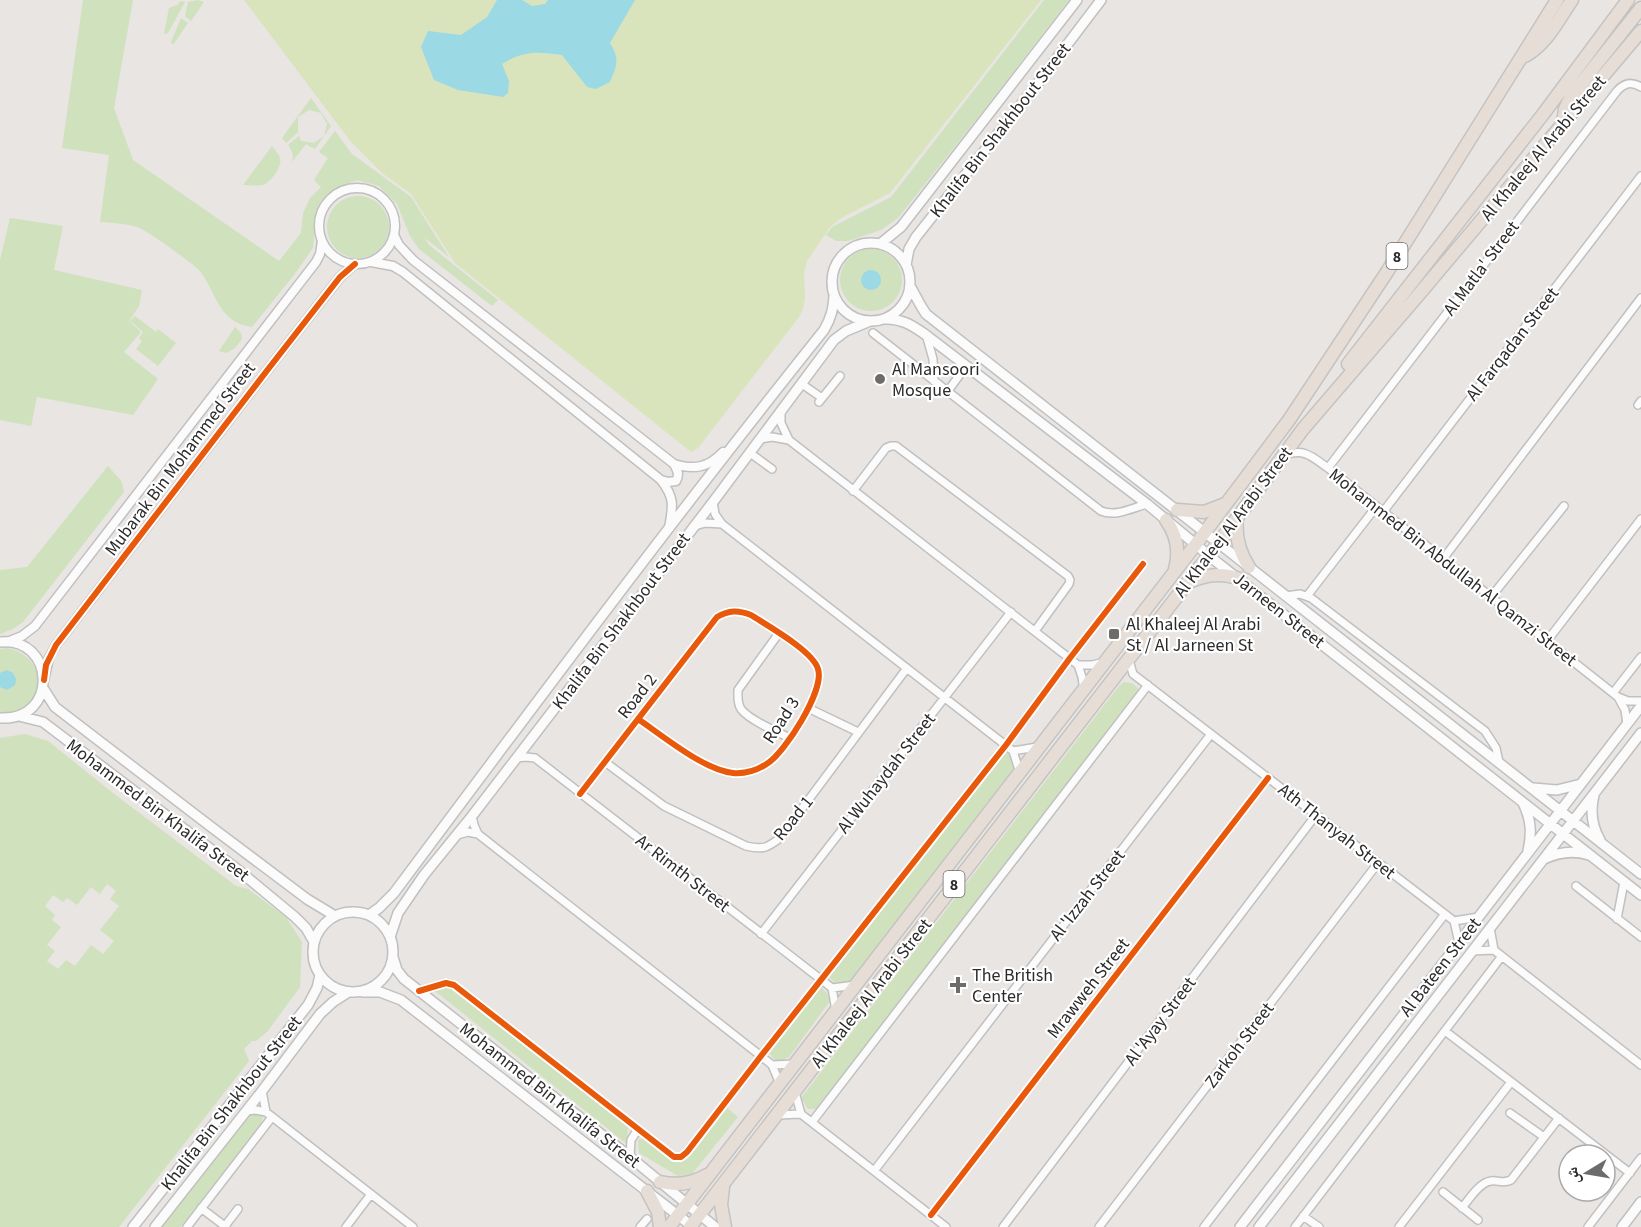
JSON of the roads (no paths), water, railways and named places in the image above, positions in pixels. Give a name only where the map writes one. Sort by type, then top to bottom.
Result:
[{"type":"highway","name":"Al Khaleej Al Arabi Street","points":[[669,1227],[1227,504],[1288,420],[1381,282],[1557,0]]},
{"type":"highway","points":[[1521,57],[1533,51],[1544,41],[1572,0]]},
{"type":"highway","points":[[1303,429],[1344,370],[1544,113],[1628,0]]},
{"type":"highway","points":[[1563,124],[1564,109],[1571,96],[1641,8]]},
{"type":"highway","name":"Al Khaleej Al Arabi Street","points":[[691,1226],[1209,555],[1303,429],[1641,31]]},
{"type":"highway","points":[[1177,510],[1204,512],[1227,504]]},
{"type":"highway","points":[[1237,518],[1238,541],[1242,555],[1250,567]]},
{"type":"highway","points":[[1166,520],[1176,540],[1178,556],[1175,570]]},
{"type":"highway","points":[[1186,584],[1212,575],[1226,575],[1240,579]]},
{"type":"highway","points":[[660,1182],[685,1184],[713,1171]]},
{"type":"highway","points":[[723,1185],[721,1205],[725,1227]]},
{"type":"highway","points":[[647,1191],[658,1212],[660,1227]]},
{"type":"main road","name":"Khalifa Bin Shakhbout Street","points":[[880,244],[902,227],[1077,0]]},
{"type":"main road","name":"Khalifa Bin Shakhbout Street","points":[[906,265],[909,249],[916,237],[1101,0]]},
{"type":"main road","points":[[880,244],[890,248],[906,265],[910,286],[907,297],[901,307],[883,319],[870,321],[848,314],[834,296],[833,271],[839,259],[857,245],[880,244]]},
{"type":"main road","name":"Jarneen Street","points":[[910,286],[926,314],[1641,874]]},
{"type":"main road","name":"Khalifa Bin Shakhbout Street","points":[[369,915],[394,893],[529,711],[738,437],[824,330],[833,309],[834,296]]},
{"type":"main road","name":"Jarneen Street","points":[[883,319],[902,321],[927,335],[1147,504],[1641,895]]},
{"type":"main road","name":"Khalifa Bin Shakhbout Street","points":[[390,937],[398,913],[424,875],[472,816],[713,502],[834,340],[846,331],[870,321]]},
{"type":"main road","name":"Mohammed Bin Khalifa Street","points":[[3,642],[27,648],[35,656],[41,665],[44,684],[55,707],[321,908],[335,916]]},
{"type":"main road","points":[[0,718],[9,719],[30,710],[39,700],[44,684]]},
{"type":"main road","name":"Al Bateen Street","points":[[1240,1227],[1641,706]]},
{"type":"main road","name":"Mohammed Bin Khalifa Street","points":[[19,716],[43,722],[227,862],[296,917],[314,942]]},
{"type":"main road","name":"Al Bateen Street","points":[[1259,1227],[1641,734]]},
{"type":"main road","points":[[1531,787],[1557,790],[1581,784]]},
{"type":"main road","points":[[1595,792],[1592,819],[1601,842]]},
{"type":"main road","points":[[1522,801],[1529,816],[1530,825],[1531,839],[1527,853]]},
{"type":"main road","points":[[1542,860],[1565,852],[1578,852],[1592,856]]},
{"type":"main road","points":[[346,912],[369,915],[385,928],[390,937],[393,957],[390,969],[374,987],[363,992],[347,993],[337,990],[327,984],[315,965],[314,942],[326,922],[335,916],[346,912]]},
{"type":"main road","name":"Mohammed Bin Khalifa Street","points":[[393,957],[404,980],[630,1157],[715,1227]]},
{"type":"main road","name":"Khalifa Bin Shakhbout Street","points":[[133,1227],[308,1005],[317,988],[320,975]]},
{"type":"main road","name":"Mohammed Bin Khalifa Street","points":[[363,992],[380,992],[401,1000],[691,1226]]},
{"type":"main road","name":"Khalifa Bin Shakhbout Street","points":[[155,1227],[321,1014],[347,993]]},
{"type":"main road","points":[[1622,1227],[1641,1202]]},
{"type":"street","name":"Al Matla' Street","points":[[1328,468],[1617,91],[1627,83],[1641,87]]},
{"type":"street","name":"Al Farqadan Street","points":[[1383,512],[1641,176]]},
{"type":"street","points":[[371,262],[382,255],[394,235],[394,222],[390,209],[383,199],[372,192],[353,189],[335,195],[320,215],[321,241],[327,250],[335,258],[345,262],[355,264],[371,262],[393,266],[403,272],[661,480],[669,490],[673,502],[669,529]]},
{"type":"street","points":[[394,235],[399,245],[413,260],[674,464],[693,468],[709,464],[738,437]]},
{"type":"street","name":"Mubarak Bin Mohammed Street","points":[[3,642],[22,636],[35,626],[316,262],[320,254],[321,241]]},
{"type":"street","name":"Mubarak Bin Mohammed Street","points":[[44,684],[46,665],[56,645],[311,314],[340,278],[355,264]]},
{"type":"street","points":[[1443,559],[1641,298]]},
{"type":"street","points":[[873,333],[1101,511],[1114,514],[1147,504]]},
{"type":"street","points":[[927,335],[933,359],[934,381]]},
{"type":"street","points":[[920,369],[930,365],[933,359]]},
{"type":"street","points":[[948,391],[966,366]]},
{"type":"street","points":[[802,384],[820,400],[840,376]]},
{"type":"street","points":[[782,411],[781,423],[789,440],[1070,658],[1078,665],[1084,690]]},
{"type":"street","points":[[760,439],[772,437],[789,440]]},
{"type":"street","points":[[854,491],[886,448],[896,446],[1068,576],[1069,584],[1035,631]]},
{"type":"street","name":"Mohammed Bin Abdullah Al Qamzi Street","points":[[1283,456],[1294,452],[1305,453],[1328,468],[1616,695],[1629,701],[1641,701]]},
{"type":"street","points":[[750,453],[772,469]]},
{"type":"street","points":[[661,480],[676,481],[678,473],[674,464]]},
{"type":"street","points":[[713,502],[722,524],[1013,751],[1020,773]]},
{"type":"street","points":[[1491,597],[1564,506]]},
{"type":"street","points":[[1307,596],[1376,507]]},
{"type":"street","points":[[1547,641],[1641,519]]},
{"type":"street","points":[[693,527],[705,523],[722,524]]},
{"type":"street","points":[[419,991],[446,983],[454,986],[638,1129],[674,1156],[681,1157],[1006,745],[1143,564]]},
{"type":"street","points":[[1286,596],[1296,594],[1307,596],[1485,731],[1496,748],[1499,762]]},
{"type":"street","name":"Road 3","points":[[638,719],[696,759],[732,773],[758,769],[778,754],[808,708],[816,690],[818,669],[806,652],[751,615],[742,611],[724,612],[717,617]]},
{"type":"street","name":"Al Wuhaydah Street","points":[[762,934],[1011,612]]},
{"type":"street","name":"Road 2","points":[[580,794],[717,617]]},
{"type":"street","points":[[779,633],[738,690],[737,699],[741,709],[755,720],[790,738]]},
{"type":"street","points":[[1627,724],[1625,710],[1616,695],[1641,657]]},
{"type":"street","points":[[1115,676],[1133,674],[1129,658]]},
{"type":"street","points":[[1078,665],[1105,662]]},
{"type":"street","name":"Road 1","points":[[605,762],[664,806],[746,846],[767,847],[780,838],[907,668]]},
{"type":"street","name":"Ath Thanyah Street","points":[[1133,674],[1454,921]]},
{"type":"street","name":"Al Khaleej Al Arabi Street","points":[[812,1122],[1148,686]]},
{"type":"street","points":[[808,708],[858,732]]},
{"type":"street","name":"Al 'Izzah Street","points":[[874,1171],[1211,734]]},
{"type":"street","points":[[515,759],[526,756],[535,758],[530,740]]},
{"type":"street","points":[[1013,751],[1040,747]]},
{"type":"street","name":"Ar Rimth Street","points":[[535,758],[832,988]]},
{"type":"street","name":"Mrawweh Street","points":[[931,1215],[1268,778]]},
{"type":"street","name":"Al 'Ayay Street","points":[[1003,1227],[1316,815]]},
{"type":"street","points":[[472,816],[478,834]]},
{"type":"street","points":[[457,835],[468,832],[478,834],[772,1065],[780,1083]]},
{"type":"street","name":"Zarkoh Street","points":[[1099,1227],[1378,863]]},
{"type":"street","points":[[1617,919],[1624,882]]},
{"type":"street","points":[[1576,886],[1641,937]]},
{"type":"street","name":"Al Bateen Street","points":[[1204,1227],[1445,914]]},
{"type":"street","points":[[1459,943],[1454,921],[1479,917]]},
{"type":"street","points":[[1490,928],[1494,950]]},
{"type":"street","points":[[1472,951],[1494,950],[1641,1065]]},
{"type":"street","points":[[1295,1227],[1502,956]]},
{"type":"street","points":[[836,1011],[832,988],[856,984]]},
{"type":"street","points":[[1444,1031],[1630,1173]]},
{"type":"street","points":[[772,1065],[795,1064]]},
{"type":"street","points":[[1399,1227],[1511,1082]]},
{"type":"street","points":[[262,1091],[269,1114]]},
{"type":"street","points":[[795,1091],[801,1114]]},
{"type":"street","points":[[246,1111],[256,1110],[269,1114],[413,1227]]},
{"type":"street","points":[[1510,1113],[1544,1137]]},
{"type":"street","points":[[186,1227],[269,1114]]},
{"type":"street","points":[[777,1115],[801,1114],[946,1227]]},
{"type":"street","points":[[1462,1208],[1486,1182],[1494,1180],[1503,1183],[1510,1180],[1559,1119]]},
{"type":"street","points":[[630,1157],[632,1140],[638,1129]]},
{"type":"street","points":[[1588,1227],[1641,1158]]},
{"type":"street","points":[[1443,1192],[1478,1220]]},
{"type":"street","points":[[346,1227],[371,1194]]},
{"type":"street","points":[[201,1208],[226,1226],[238,1209]]},
{"type":"street","points":[[1303,1216],[1318,1227]]},
{"type":"street","points":[[640,1227],[647,1219]]},
{"type":"water","points":[[497,0],[522,0],[532,6],[545,4],[548,0],[635,0],[610,43],[616,62],[610,82],[596,89],[587,87],[562,55],[538,53],[524,54],[502,64],[509,81],[508,93],[503,97],[458,90],[434,80],[421,47],[428,31],[461,35],[487,17]]},
{"type":"water","points":[[871,270],[878,273],[881,280],[878,287],[871,290],[864,287],[861,280],[864,273]]},
{"type":"water","points":[[7,670],[13,673],[16,679],[15,685],[7,690],[0,687],[0,673]]},
{"type":"place","name":"Al Mansoori Mosque","points":[[880,379]]},
{"type":"place","name":"Al Khaleej Al Arabi St / Al Jarneen St","points":[[1114,634]]},
{"type":"place","name":"The British Center","points":[[958,985]]}]
